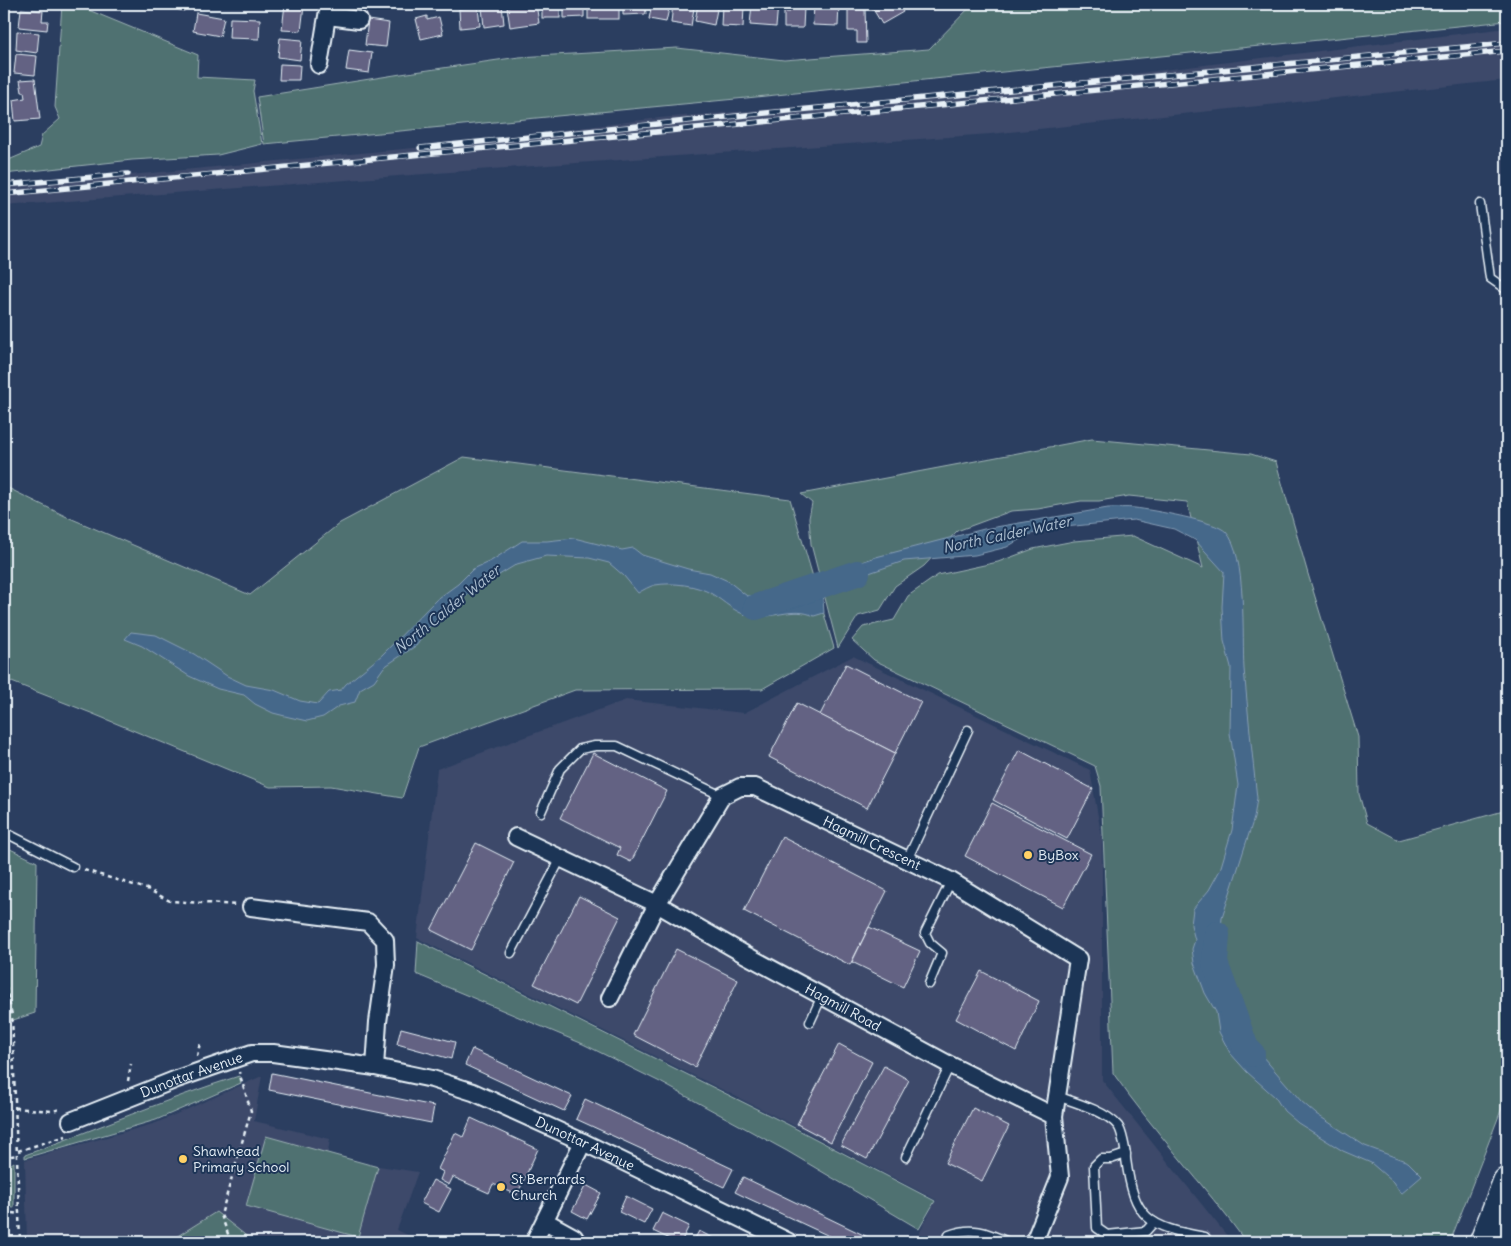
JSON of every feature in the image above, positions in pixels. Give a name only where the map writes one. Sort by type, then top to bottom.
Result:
[{"type":"highway","points":[[1484,1242],[1507,1182]]},
{"type":"street","points":[[319,65],[328,10],[359,20]]},
{"type":"street","name":"Hagmill Crescent","points":[[722,796],[740,788],[755,788],[951,881],[1078,959],[1054,1116]]},
{"type":"street","points":[[610,998],[657,904],[722,796]]},
{"type":"street","name":"Hagmill Road","points":[[516,837],[657,904],[950,1065],[1054,1116]]},
{"type":"street","points":[[251,906],[368,922],[385,940],[386,965],[378,1022],[375,1067]]},
{"type":"street","name":"Dunottar Avenue","points":[[71,1121],[177,1079],[252,1053],[273,1053],[375,1067],[432,1078],[473,1092],[584,1142],[789,1242]]},
{"type":"street","points":[[1034,1242],[1060,1177],[1054,1116]]},
{"type":"street","points":[[534,1242],[584,1142]]},
{"type":"street","points":[[545,1221],[574,1238],[577,1242]]},
{"type":"lane","points":[[1480,204],[1490,278],[1507,290]]},
{"type":"lane","points":[[908,860],[968,730]]},
{"type":"lane","points":[[541,812],[560,768],[580,749],[595,746],[617,746],[722,796]]},
{"type":"lane","points":[[4,832],[73,867]]},
{"type":"lane","points":[[512,953],[561,858]]},
{"type":"lane","points":[[930,984],[942,953],[930,942],[925,933],[951,881]]},
{"type":"lane","points":[[810,1022],[822,996]]},
{"type":"lane","points":[[906,1157],[950,1065]]},
{"type":"lane","points":[[1056,1095],[1095,1109],[1118,1126],[1126,1154],[1130,1184],[1139,1208],[1149,1220],[1180,1232],[1205,1237],[1209,1242]]},
{"type":"lane","points":[[1126,1154],[1111,1159],[1101,1159],[1094,1166],[1097,1228],[1107,1236],[1146,1231],[1154,1222]]},
{"type":"lane","points":[[946,1242],[949,1235],[963,1230],[985,1232],[1008,1242]]},
{"type":"path","points":[[73,867],[147,889],[170,901],[251,906]]},
{"type":"path","points":[[4,978],[12,1015],[20,1242]]},
{"type":"path","points":[[191,1058],[198,1055],[200,1043]]},
{"type":"path","points":[[128,1082],[131,1064]]},
{"type":"path","points":[[122,1084],[136,1079]]},
{"type":"path","points":[[231,1242],[221,1215],[251,1111],[244,1084]]},
{"type":"path","points":[[15,1108],[52,1111],[65,1107],[74,1134],[18,1151]]},
{"type":"path","points":[[4,1161],[11,1156],[18,1155]]},
{"type":"path","points":[[4,1212],[19,1214]]},
{"type":"shaded area","points":[[1507,28],[1507,80],[991,134],[4,206],[4,187],[434,146],[659,118],[992,91]]},
{"type":"shaded area","points":[[853,656],[1090,770],[1102,839],[1102,1080],[1232,1242],[915,1242],[936,1200],[789,1123],[417,938],[437,769],[626,700],[744,713]]},
{"type":"shaded area","name":"Shawhead Primary School","points":[[262,1076],[254,1121],[330,1139],[327,1158],[418,1172],[397,1230],[422,1242],[27,1242],[25,1160],[156,1123]]},
{"type":"green space","points":[[62,4],[74,4],[198,55],[197,77],[255,80],[253,91],[262,144],[218,155],[132,160],[4,174],[4,160],[39,147],[42,135],[60,119],[55,107]]},
{"type":"green space","points":[[973,4],[1507,4],[1507,21],[746,98],[264,144],[257,97],[519,57],[677,48],[784,60],[929,49]]},
{"type":"green space","points":[[1092,439],[1251,454],[1276,462],[1358,737],[1359,794],[1367,823],[1399,840],[1507,810],[1507,1095],[1450,1242],[1246,1242],[1113,1073],[1101,786],[1095,766],[874,660],[852,640],[863,627],[894,620],[908,596],[938,575],[998,562],[1033,549],[1074,541],[1133,536],[1203,568],[1187,502],[1129,496],[1099,501],[1081,501],[1038,509],[1011,511],[957,531],[924,566],[895,586],[880,610],[858,616],[838,648],[811,544],[809,518],[812,503],[801,494]]},
{"type":"green space","points":[[464,457],[790,499],[834,648],[762,689],[575,690],[419,747],[402,798],[331,786],[270,787],[4,679],[4,486],[65,516],[250,595],[340,523]]},
{"type":"green space","points":[[4,846],[37,862],[35,1013],[4,1023]]},
{"type":"green space","points":[[418,941],[787,1124],[935,1201],[919,1229],[787,1151],[660,1082],[583,1044],[416,974]]},
{"type":"green space","points":[[239,1076],[241,1083],[156,1120],[25,1158],[25,1155],[158,1104]]},
{"type":"green space","points":[[266,1136],[378,1167],[358,1237],[246,1206]]},
{"type":"green space","points":[[14,1162],[14,1208],[4,1207],[4,1169]]},
{"type":"green space","points":[[216,1212],[254,1242],[168,1242]]},
{"type":"water","points":[[1108,508],[1135,508],[1197,520],[1220,528],[1226,532],[1233,543],[1242,597],[1244,669],[1257,798],[1254,818],[1222,918],[1216,985],[1227,1008],[1250,1042],[1301,1101],[1316,1114],[1365,1146],[1408,1162],[1422,1176],[1401,1194],[1393,1182],[1371,1163],[1343,1151],[1298,1123],[1284,1111],[1275,1097],[1247,1072],[1230,1053],[1219,1032],[1216,1012],[1205,993],[1194,963],[1192,949],[1195,940],[1191,925],[1193,909],[1209,890],[1220,870],[1232,830],[1238,785],[1230,733],[1231,667],[1224,641],[1222,607],[1224,572],[1195,540],[1174,529],[1134,520],[1055,528],[1027,535],[1007,547],[975,555],[904,561],[834,588],[823,599],[824,613],[814,616],[798,612],[757,617],[749,616],[706,591],[685,585],[655,585],[638,593],[624,576],[609,563],[589,558],[546,556],[517,564],[473,591],[447,610],[427,629],[417,645],[384,667],[374,681],[360,689],[355,702],[339,706],[323,717],[307,721],[273,713],[255,704],[244,695],[218,689],[189,676],[142,646],[125,639],[131,632],[156,635],[194,654],[227,676],[246,685],[274,690],[300,701],[318,704],[329,692],[341,690],[382,655],[436,600],[458,584],[473,569],[491,561],[522,541],[574,538],[622,550],[633,548],[642,555],[688,569],[710,573],[728,581],[747,596],[773,594],[802,597],[812,596],[837,570],[876,557],[984,529]]},
{"type":"building","points":[[163,4],[186,4],[184,11],[163,6]]},
{"type":"building","points":[[285,4],[304,6],[301,31],[282,30]]},
{"type":"building","points":[[536,4],[539,23],[510,27],[507,7]]},
{"type":"building","points":[[542,4],[560,4],[560,18],[542,18]]},
{"type":"building","points":[[564,4],[584,4],[584,17],[564,18]]},
{"type":"building","points":[[588,4],[619,4],[619,19],[588,19]]},
{"type":"building","points":[[623,4],[645,4],[646,14],[623,15]]},
{"type":"building","points":[[652,4],[670,4],[666,22],[649,19]]},
{"type":"building","points":[[673,4],[689,4],[689,7],[694,8],[691,26],[671,23]]},
{"type":"building","points":[[698,4],[718,4],[714,25],[695,21]]},
{"type":"building","points":[[752,4],[778,4],[776,27],[750,25]]},
{"type":"building","points":[[814,4],[839,4],[838,26],[813,25]]},
{"type":"building","points":[[870,4],[899,4],[903,12],[882,24]]},
{"type":"building","points":[[502,5],[504,24],[484,27],[482,7]]},
{"type":"building","points":[[722,5],[744,6],[743,27],[721,26]]},
{"type":"building","points":[[478,7],[480,26],[460,28],[459,9]]},
{"type":"building","points":[[790,7],[804,7],[803,28],[784,28],[784,12],[790,12]]},
{"type":"building","points":[[21,9],[43,11],[42,21],[48,21],[47,30],[19,27]]},
{"type":"building","points":[[848,9],[865,9],[866,43],[857,43],[857,31],[848,31]]},
{"type":"building","points":[[196,13],[224,18],[220,36],[193,31]]},
{"type":"building","points":[[427,16],[427,20],[439,17],[443,34],[421,39],[416,19]]},
{"type":"building","points":[[230,18],[260,19],[259,39],[229,38]]},
{"type":"building","points":[[368,20],[389,23],[386,47],[365,45]]},
{"type":"building","points":[[17,31],[39,33],[37,53],[16,50]]},
{"type":"building","points":[[280,38],[302,40],[300,60],[278,57]]},
{"type":"building","points":[[349,50],[372,53],[369,73],[346,70]]},
{"type":"building","points":[[16,54],[37,56],[35,75],[14,73]]},
{"type":"building","points":[[280,64],[300,65],[299,80],[279,80]]},
{"type":"building","points":[[35,79],[40,119],[15,121],[13,100],[25,98],[20,80]]},
{"type":"building","points":[[9,102],[11,123],[4,124],[4,103]]},
{"type":"building","points":[[846,664],[921,702],[895,753],[820,715]]},
{"type":"building","points":[[797,703],[895,753],[867,808],[769,757]]},
{"type":"building","points":[[1019,750],[1093,789],[1067,839],[993,800]]},
{"type":"building","points":[[593,753],[667,791],[631,862],[617,855],[620,848],[560,818]]},
{"type":"building","name":"ByBox","points":[[992,803],[1091,854],[1063,907],[965,856]]},
{"type":"building","points":[[782,837],[887,891],[850,965],[744,911]]},
{"type":"building","points":[[476,843],[514,862],[471,950],[431,930]]},
{"type":"building","points":[[579,896],[620,917],[576,1005],[534,984]]},
{"type":"building","points":[[869,927],[920,951],[903,987],[852,962]]},
{"type":"building","points":[[676,949],[738,980],[695,1067],[633,1035]]},
{"type":"building","points":[[981,971],[1039,1001],[1016,1051],[956,1019]]},
{"type":"building","points":[[401,1028],[455,1042],[451,1059],[397,1044]]},
{"type":"building","points":[[839,1044],[872,1062],[831,1142],[797,1124]]},
{"type":"building","points":[[472,1049],[572,1096],[564,1111],[465,1065]]},
{"type":"building","points":[[884,1066],[909,1080],[867,1159],[841,1145]]},
{"type":"building","points":[[272,1073],[434,1106],[431,1123],[269,1090]]},
{"type":"building","points":[[585,1099],[733,1169],[724,1187],[576,1119]]},
{"type":"building","points":[[973,1108],[1009,1126],[982,1181],[945,1163]]},
{"type":"building","points":[[471,1118],[538,1149],[517,1195],[493,1184],[489,1193],[453,1177],[449,1185],[440,1180],[443,1172],[438,1169],[455,1133],[463,1137]]},
{"type":"building","points":[[743,1177],[878,1242],[842,1242],[741,1195],[735,1192]]},
{"type":"building","points":[[433,1180],[451,1189],[439,1212],[421,1203]]},
{"type":"building","points":[[586,1185],[601,1193],[587,1219],[572,1211]]},
{"type":"building","points":[[626,1196],[652,1209],[644,1224],[619,1212]]},
{"type":"building","points":[[662,1213],[689,1226],[681,1242],[676,1242],[653,1231]]},
{"type":"building","points":[[699,1231],[721,1242],[693,1242]]},
{"type":"waterway","name":"North Calder Water","points":[[756,607],[857,573]]},
{"type":"waterway","name":"North Calder Water","points":[[1217,934],[1215,963],[1246,1048],[1252,1054]]},
{"type":"railway","points":[[420,148],[766,113],[1507,43]]},
{"type":"railway","points":[[4,194],[1507,51]]},
{"type":"railway","points":[[4,185],[128,174]]},
{"type":"place","name":"ByBox","points":[[1028,855]]},
{"type":"place","name":"Shawhead Primary School","points":[[183,1159]]},
{"type":"place","name":"St Bernards Church","points":[[501,1187]]}]
